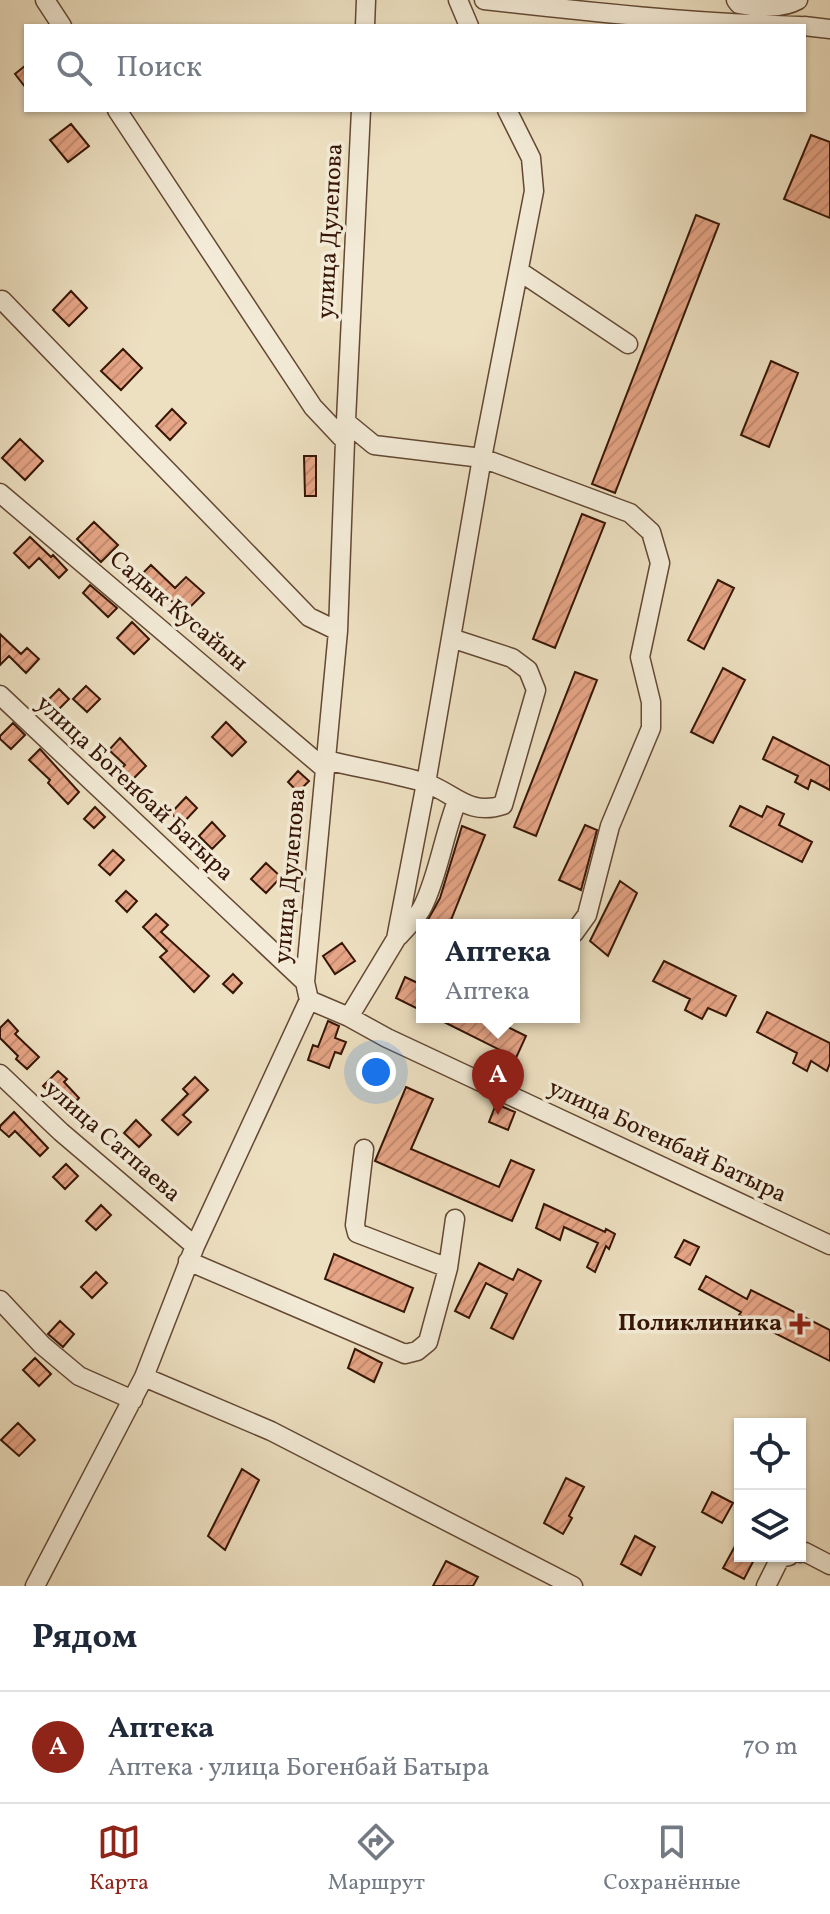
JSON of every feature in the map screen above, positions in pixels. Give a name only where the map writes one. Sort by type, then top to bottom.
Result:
[{"type":"street","points":[[45,0],[61,24]]},
{"type":"street","points":[[365,24],[366,0]]},
{"type":"street","points":[[458,0],[468,24]]},
{"type":"street","points":[[484,0],[634,17],[732,24]]},
{"type":"street","points":[[736,0],[739,4],[753,7],[791,4],[798,0]]},
{"type":"street","points":[[806,26],[830,29]]},
{"type":"street","points":[[118,112],[313,407],[345,441]]},
{"type":"street","name":"улица Дулепова","points":[[35,1586],[144,1377],[192,1254],[307,991],[338,631],[361,112]]},
{"type":"street","points":[[396,939],[482,458],[534,191],[531,158],[508,112]]},
{"type":"street","points":[[519,271],[628,344]]},
{"type":"street","points":[[2,300],[309,617],[338,631]]},
{"type":"street","points":[[346,422],[374,445],[482,458],[630,513],[651,532],[660,563],[640,657],[651,702],[651,728],[610,826],[587,915],[580,925]]},
{"type":"street","name":"Садык Кусайын","points":[[0,493],[326,765]]},
{"type":"street","points":[[326,765],[426,783],[457,801],[488,810],[503,805],[536,690],[528,670],[512,658],[451,638]]},
{"type":"street","name":"улица Богенбай Батыра","points":[[0,695],[307,991],[387,1038],[830,1245]]},
{"type":"street","points":[[349,1017],[396,939],[423,908],[457,801]]},
{"type":"street","name":"улица Сатпаева","points":[[0,1074],[192,1254],[405,1354],[417,1351],[428,1342],[448,1268]]},
{"type":"street","points":[[364,1149],[355,1225],[357,1233],[448,1268],[455,1219]]},
{"type":"street","points":[[0,1300],[42,1345],[79,1376],[133,1400]]},
{"type":"street","points":[[144,1377],[271,1431],[573,1586]]},
{"type":"street","points":[[806,1553],[830,1565]]},
{"type":"street","points":[[766,1586],[781,1562]]},
{"type":"building","points":[[24,67],[24,85],[15,74]]},
{"type":"building","points":[[71,124],[89,146],[68,162],[50,140]]},
{"type":"building","points":[[811,135],[830,142],[830,218],[784,199]]},
{"type":"building","points":[[696,215],[719,224],[615,493],[592,484]]},
{"type":"building","points":[[71,291],[87,308],[69,326],[53,310]]},
{"type":"building","points":[[123,349],[142,368],[121,390],[101,371]]},
{"type":"building","points":[[771,361],[798,373],[769,447],[741,435]]},
{"type":"building","points":[[172,409],[186,423],[170,440],[156,426]]},
{"type":"building","points":[[20,439],[43,461],[25,480],[2,458]]},
{"type":"building","points":[[304,456],[316,456],[316,496],[305,496]]},
{"type":"building","points":[[582,514],[605,523],[555,648],[533,639]]},
{"type":"building","points":[[94,522],[118,545],[101,562],[77,539]]},
{"type":"building","points":[[30,537],[67,570],[59,578],[39,558],[29,568],[14,553]]},
{"type":"building","points":[[151,565],[175,588],[186,577],[204,593],[184,613],[155,585],[149,591],[137,579]]},
{"type":"building","points":[[718,580],[734,588],[704,649],[688,640]]},
{"type":"building","points":[[90,585],[117,608],[108,617],[83,593]]},
{"type":"building","points":[[132,622],[149,639],[134,654],[117,638]]},
{"type":"building","points":[[0,634],[21,654],[27,648],[39,659],[26,673],[9,656],[0,665]]},
{"type":"building","points":[[723,668],[745,680],[713,743],[691,732]]},
{"type":"building","points":[[575,672],[597,680],[536,836],[514,827]]},
{"type":"building","points":[[86,686],[100,699],[87,712],[73,699]]},
{"type":"building","points":[[59,689],[69,699],[57,711],[47,701]]},
{"type":"building","points":[[226,722],[246,742],[232,756],[212,737]]},
{"type":"building","points":[[13,723],[25,735],[11,749],[0,736]]},
{"type":"building","points":[[773,737],[830,766],[830,790],[811,780],[808,789],[795,782],[798,776],[763,759]]},
{"type":"building","points":[[120,738],[146,766],[130,782],[119,771],[125,765],[109,750]]},
{"type":"building","points":[[40,749],[79,792],[68,804],[48,783],[50,780],[29,760]]},
{"type":"building","points":[[298,771],[309,781],[298,792],[288,782]]},
{"type":"building","points":[[186,797],[197,808],[182,824],[171,813]]},
{"type":"building","points":[[740,806],[762,817],[767,806],[784,814],[779,825],[812,842],[802,862],[730,826]]},
{"type":"building","points":[[95,807],[105,817],[94,828],[84,819]]},
{"type":"building","points":[[212,822],[225,836],[212,849],[199,836]]},
{"type":"building","points":[[585,825],[597,830],[581,890],[559,880]]},
{"type":"building","points":[[462,826],[485,835],[451,919],[428,919],[440,898]]},
{"type":"building","points":[[113,850],[124,860],[110,875],[99,865]]},
{"type":"building","points":[[266,863],[281,877],[266,893],[251,879]]},
{"type":"building","points":[[620,881],[637,893],[608,956],[590,941]]},
{"type":"building","points":[[126,891],[137,901],[127,912],[116,901]]},
{"type":"building","points":[[156,914],[168,925],[161,932],[209,976],[194,992],[160,957],[167,951],[143,927]]},
{"type":"building","points":[[342,943],[355,961],[335,974],[323,956]]},
{"type":"building","points":[[664,961],[736,996],[726,1016],[708,1008],[702,1019],[685,1010],[690,999],[653,981]]},
{"type":"building","points":[[233,974],[242,983],[233,993],[223,984]]},
{"type":"building","points":[[405,977],[416,982],[416,1008],[396,998]]},
{"type":"building","points":[[767,1012],[830,1043],[827,1071],[811,1061],[807,1071],[793,1063],[797,1053],[757,1032]]},
{"type":"building","points":[[8,1020],[18,1031],[15,1034],[39,1057],[27,1069],[0,1038],[0,1028]]},
{"type":"building","points":[[328,1021],[339,1026],[335,1038],[346,1042],[341,1054],[335,1052],[329,1068],[308,1060],[313,1045],[318,1047]]},
{"type":"building","points":[[446,1023],[499,1023],[526,1036],[516,1058]]},
{"type":"building","points":[[58,1071],[79,1098],[66,1112],[43,1086]]},
{"type":"building","points":[[195,1077],[208,1090],[183,1115],[191,1122],[178,1135],[162,1120],[188,1094],[183,1089]]},
{"type":"building","points":[[406,1087],[433,1099],[411,1149],[499,1187],[511,1160],[534,1170],[512,1221],[375,1161]]},
{"type":"building","points":[[496,1104],[515,1112],[508,1130],[489,1122]]},
{"type":"building","points":[[14,1112],[48,1148],[40,1156],[15,1131],[9,1137],[0,1129]]},
{"type":"building","points":[[136,1120],[151,1135],[139,1147],[124,1133]]},
{"type":"building","points":[[66,1164],[78,1176],[65,1189],[53,1177]]},
{"type":"building","points":[[544,1204],[615,1234],[595,1272],[587,1267],[598,1243],[564,1227],[560,1240],[536,1228]]},
{"type":"building","points":[[101,1205],[111,1215],[96,1230],[86,1221]]},
{"type":"building","points":[[684,1240],[699,1247],[690,1265],[675,1257]]},
{"type":"building","points":[[334,1254],[413,1288],[404,1312],[325,1279]]},
{"type":"building","points":[[479,1263],[513,1280],[518,1269],[541,1281],[513,1339],[491,1328],[507,1294],[486,1283],[469,1318],[455,1311]]},
{"type":"building","points":[[96,1272],[107,1283],[92,1298],[81,1287]]},
{"type":"building","points":[[706,1276],[747,1299],[751,1290],[830,1330],[830,1361],[739,1315],[741,1312],[699,1289]]},
{"type":"building","points":[[60,1321],[74,1334],[63,1347],[48,1334]]},
{"type":"building","points":[[355,1349],[382,1363],[374,1382],[348,1368]]},
{"type":"building","points":[[35,1358],[51,1374],[39,1386],[23,1370]]},
{"type":"building","points":[[18,1423],[35,1440],[19,1456],[1,1440]]},
{"type":"building","points":[[242,1469],[259,1480],[225,1550],[208,1536]]},
{"type":"building","points":[[566,1478],[584,1487],[563,1534],[544,1523]]},
{"type":"building","points":[[712,1492],[733,1503],[722,1523],[702,1512]]},
{"type":"building","points":[[635,1536],[655,1547],[641,1575],[621,1564]]},
{"type":"building","points":[[734,1548],[734,1562],[753,1562],[744,1579],[723,1568]]},
{"type":"building","points":[[446,1561],[478,1577],[473,1586],[433,1586]]},
{"type":"place","name":"Аптека","points":[[498,1115]]},
{"type":"place","name":"Поликлиника","points":[[800,1324]]}]
